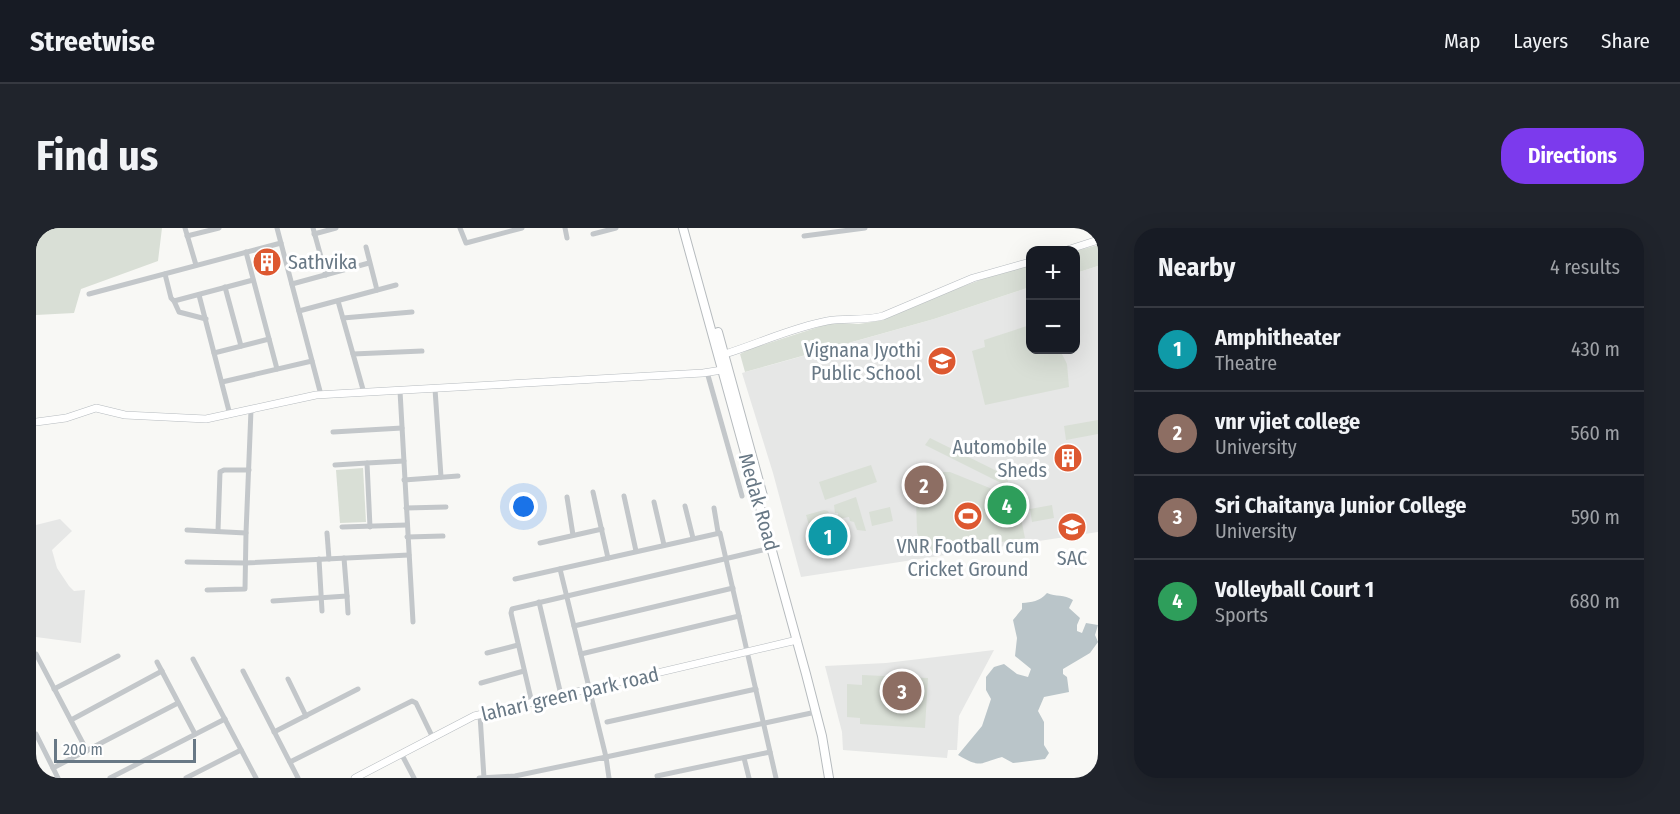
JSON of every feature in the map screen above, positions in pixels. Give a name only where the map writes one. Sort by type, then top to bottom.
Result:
[{"type":"main road","name":"Medak Road","points":[[683,228],[725,354],[816,692],[827,735],[834,778]]},
{"type":"main road","name":"Medak Road","points":[[688,228],[722,370],[816,712],[829,778]]},
{"type":"street","points":[[185,228],[196,265]]},
{"type":"street","points":[[188,236],[219,228]]},
{"type":"street","points":[[277,228],[321,395]]},
{"type":"street","points":[[326,275],[314,231],[336,228]]},
{"type":"street","points":[[460,228],[463,241],[467,243],[522,228]]},
{"type":"street","points":[[565,228],[567,237]]},
{"type":"street","points":[[593,234],[616,228]]},
{"type":"street","points":[[804,236],[865,228]]},
{"type":"street","points":[[1079,246],[1098,240]]},
{"type":"street","points":[[89,294],[281,243]]},
{"type":"street","points":[[366,247],[377,290]]},
{"type":"street","points":[[246,252],[276,369]]},
{"type":"street","points":[[292,284],[369,263]]},
{"type":"street","points":[[725,354],[818,323],[883,316],[974,278],[1026,263]]},
{"type":"street","points":[[165,274],[171,298],[179,312],[206,319]]},
{"type":"street","points":[[174,301],[253,280]]},
{"type":"street","points":[[299,311],[396,285]]},
{"type":"street","points":[[225,287],[241,346]]},
{"type":"street","points":[[200,295],[230,415]]},
{"type":"street","points":[[338,300],[364,393]]},
{"type":"street","points":[[344,318],[412,312]]},
{"type":"street","points":[[214,353],[269,339]]},
{"type":"street","points":[[353,354],[422,351]]},
{"type":"street","points":[[222,382],[312,361]]},
{"type":"street","points":[[36,422],[66,418],[96,408],[131,416],[206,419],[321,395],[722,370]]},
{"type":"street","points":[[707,372],[742,496]]},
{"type":"street","points":[[435,389],[441,477]]},
{"type":"street","points":[[400,391],[413,622]]},
{"type":"street","points":[[207,590],[245,589],[252,410]]},
{"type":"street","points":[[333,432],[402,428]]},
{"type":"street","points":[[335,465],[404,461]]},
{"type":"street","points":[[367,463],[370,526]]},
{"type":"street","points":[[218,531],[220,472],[249,470]]},
{"type":"street","points":[[405,480],[458,476]]},
{"type":"street","points":[[593,492],[608,558]]},
{"type":"street","points":[[1020,492],[1023,512]]},
{"type":"street","points":[[624,496],[636,551]]},
{"type":"street","points":[[567,497],[573,535]]},
{"type":"street","points":[[654,502],[664,545]]},
{"type":"street","points":[[686,506],[693,538]]},
{"type":"street","points":[[406,508],[446,507]]},
{"type":"street","points":[[714,508],[776,778]]},
{"type":"street","points":[[342,527],[406,525]]},
{"type":"street","points":[[540,543],[602,529]]},
{"type":"street","points":[[187,530],[246,532]]},
{"type":"street","points":[[515,579],[718,532]]},
{"type":"street","points":[[327,533],[329,559]]},
{"type":"street","points":[[407,537],[443,536]]},
{"type":"street","points":[[532,703],[511,610],[771,548]]},
{"type":"street","points":[[187,562],[245,563],[409,555]]},
{"type":"street","points":[[344,558],[348,613]]},
{"type":"street","points":[[319,559],[322,610]]},
{"type":"street","points":[[560,569],[606,757],[609,778]]},
{"type":"street","points":[[574,626],[733,588]]},
{"type":"street","points":[[273,601],[346,596]]},
{"type":"street","points":[[539,602],[561,695]]},
{"type":"street","points":[[581,654],[739,616]]},
{"type":"street","name":"lahari green park road","points":[[355,778],[480,715],[797,640]]},
{"type":"street","points":[[487,654],[518,645]]},
{"type":"street","points":[[36,654],[87,751]]},
{"type":"street","points":[[54,689],[118,656]]},
{"type":"street","points":[[193,659],[256,778]]},
{"type":"street","points":[[157,662],[195,735]]},
{"type":"street","points":[[70,720],[162,671]]},
{"type":"street","points":[[243,671],[298,778]]},
{"type":"street","points":[[481,683],[524,672]]},
{"type":"street","points":[[288,679],[306,716]]},
{"type":"street","points":[[274,732],[358,689]]},
{"type":"street","points":[[607,722],[756,689]]},
{"type":"street","points":[[290,762],[412,701],[416,703],[433,738]]},
{"type":"street","points":[[53,768],[178,703]]},
{"type":"street","points":[[479,778],[515,777],[816,712]]},
{"type":"street","points":[[480,715],[484,778]]},
{"type":"street","points":[[110,778],[225,719]]},
{"type":"street","points":[[36,736],[58,778]]},
{"type":"street","points":[[186,778],[241,750]]},
{"type":"street","points":[[657,776],[770,752]]},
{"type":"street","points":[[402,755],[414,778]]},
{"type":"street","points":[[744,758],[749,778]]},
{"type":"shaded area","points":[[36,228],[162,228],[158,261],[81,289],[74,313],[36,315]]},
{"type":"shaded area","points":[[1098,245],[1098,266],[1080,272],[1080,250]]},
{"type":"shaded area","points":[[1026,266],[1026,288],[934,319],[745,372],[740,354],[750,349],[831,323],[859,324],[883,320],[991,276]]},
{"type":"shaded area","points":[[1098,266],[1098,532],[801,577],[773,473],[742,373],[934,319],[1026,288],[1026,354],[1080,354],[1080,272]]},
{"type":"shaded area","points":[[1026,326],[1026,354],[1062,354],[1067,364],[1069,387],[985,405],[972,351],[985,347],[984,340]]},
{"type":"shaded area","points":[[1098,420],[1098,434],[1066,440],[1064,426]]},
{"type":"shaded area","points":[[930,438],[1009,477],[1007,486],[925,445]]},
{"type":"shaded area","points":[[871,465],[877,482],[825,500],[819,482]]},
{"type":"shaded area","points":[[363,468],[366,522],[340,523],[336,470]]},
{"type":"shaded area","name":"VNR Football cum Cricket Ground","points":[[943,472],[950,472],[1017,499],[1025,538],[928,554],[917,533],[916,498],[919,494],[932,490]]},
{"type":"shaded area","points":[[856,497],[866,531],[857,530],[849,517],[838,519],[838,513],[835,513],[834,505]]},
{"type":"shaded area","points":[[1052,505],[1054,518],[1032,522],[1030,509]]},
{"type":"shaded area","points":[[890,507],[893,521],[872,526],[869,512]]},
{"type":"shaded area","points":[[824,510],[830,515],[824,526],[815,529],[809,525],[806,515]]},
{"type":"shaded area","points":[[60,519],[72,531],[52,550],[57,568],[69,586],[74,591],[85,590],[81,643],[36,637],[36,525]]},
{"type":"shaded area","points":[[1047,593],[1073,600],[1069,608],[1080,618],[1077,631],[1082,633],[1086,623],[1098,625],[1095,635],[1098,642],[1090,653],[1063,669],[1063,674],[1067,677],[1069,692],[1044,697],[1038,711],[1044,722],[1044,745],[1049,753],[1045,759],[1013,763],[1002,757],[980,764],[972,762],[958,755],[982,726],[991,699],[986,690],[986,677],[994,667],[1004,664],[1017,674],[1028,677],[1031,669],[1015,656],[1017,638],[1013,620],[1022,609],[1022,603],[1038,600]]},
{"type":"shaded area","points":[[994,650],[959,716],[957,750],[948,750],[947,758],[843,750],[842,732],[825,666],[886,663]]},
{"type":"shaded area","points":[[862,675],[928,678],[925,728],[860,724],[860,718],[847,717],[847,684],[862,685]]},
{"type":"place","name":"Sathvika","points":[[267,262]]},
{"type":"place","name":"Vignana Jyothi Public School","points":[[942,361]]},
{"type":"place","name":"Automobile Sheds","points":[[1068,458]]},
{"type":"place","name":"vnr vjiet college","points":[[924,485]]},
{"type":"place","name":"Volleyball Court 1","points":[[1007,505]]},
{"type":"place","name":"VNR Football cum Cricket Ground","points":[[968,516]]},
{"type":"place","name":"SAC","points":[[1072,527]]},
{"type":"place","name":"Amphitheater","points":[[828,536]]},
{"type":"place","name":"Sri Chaitanya Junior College","points":[[902,691]]}]
